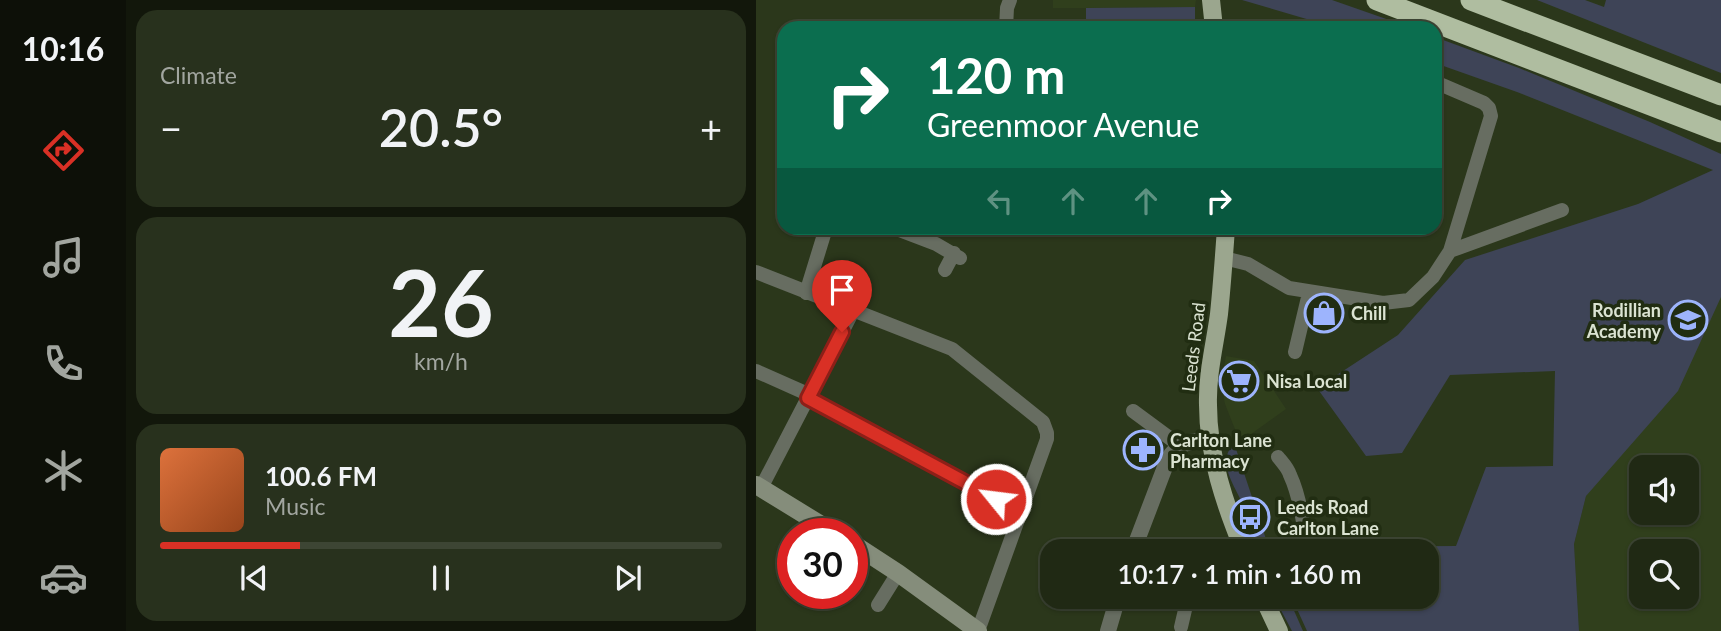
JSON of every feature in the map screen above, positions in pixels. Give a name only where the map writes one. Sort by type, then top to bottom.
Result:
[{"type":"highway","points":[[1377,0],[1432,21]]},
{"type":"highway","points":[[1471,0],[1721,95]]},
{"type":"highway","points":[[1442,25],[1721,132]]},
{"type":"main road","points":[[1211,0],[1213,21]]},
{"type":"main road","name":"Leeds Road","points":[[1226,235],[1219,315],[1208,378],[1210,439],[1226,503],[1240,539]]},
{"type":"main road","points":[[759,487],[810,518]]},
{"type":"main road","points":[[868,553],[978,631]]},
{"type":"main road","points":[[1269,609],[1279,631]]},
{"type":"street","points":[[1006,21],[1010,0]]},
{"type":"street","points":[[1224,257],[1248,264],[1289,288],[1309,293],[1383,303],[1409,300],[1433,277],[1450,251],[1490,120],[1489,108],[1484,103],[1442,85]]},
{"type":"street","points":[[1450,251],[1562,210]]},
{"type":"street","points":[[806,293],[824,235]]},
{"type":"street","points":[[910,235],[957,256],[945,270]]},
{"type":"street","points":[[756,272],[951,349],[1044,422],[1047,439],[978,631]]},
{"type":"street","points":[[1295,352],[1309,293]]},
{"type":"street","points":[[759,487],[853,311]]},
{"type":"street","points":[[756,371],[809,396],[1019,512]]},
{"type":"street","points":[[1133,411],[1180,445]]},
{"type":"street","points":[[1138,539],[1168,459],[1180,445],[1210,439]]},
{"type":"street","points":[[1278,457],[1290,474],[1305,539]]},
{"type":"street","points":[[878,605],[898,573]]},
{"type":"street","points":[[1108,631],[1114,609]]},
{"type":"street","points":[[1181,627],[1186,609]]},
{"type":"shaded area","points":[[1053,0],[1196,0],[1195,7],[1053,8]]},
{"type":"shaded area","points":[[1242,0],[1332,0],[1392,21],[1313,21]]},
{"type":"shaded area","points":[[1537,0],[1585,0],[1604,7],[1606,0],[1721,0],[1721,73]]},
{"type":"shaded area","points":[[1195,7],[1195,21],[1086,21],[1086,8]]},
{"type":"shaded area","points":[[1442,40],[1519,68],[1721,154],[1721,297],[1678,391],[1586,496],[1574,544],[1579,631],[1307,631],[1297,609],[1439,609],[1439,546],[1456,546],[1486,467],[1553,466],[1555,371],[1450,375],[1402,453],[1366,456],[1317,388],[1398,335],[1465,260],[1638,204],[1713,170],[1517,92],[1442,65]]},
{"type":"shaded area","name":"Rodillian Academy","points":[[1721,173],[1721,631],[1579,631],[1574,544],[1586,496]]},
{"type":"shaded area","points":[[1226,356],[1254,361],[1286,409],[1240,442],[1225,404],[1221,383]]},
{"type":"shaded area","points":[[1234,443],[1266,539],[1251,539],[1245,511],[1227,468],[1228,451]]},
{"type":"shaded area","points":[[1280,609],[1293,609],[1303,631],[1292,631]]},
{"type":"place","name":"Chill","points":[[1324,313]]},
{"type":"place","name":"Rodillian Academy","points":[[1688,320]]},
{"type":"place","name":"Nisa Local","points":[[1239,381]]},
{"type":"place","name":"Carlton Lane Pharmacy","points":[[1143,450]]},
{"type":"place","name":"Leeds Road Carlton Lane","points":[[1250,517]]},
{"type":"route","points":[[842,332],[808,398],[996,499]]}]
